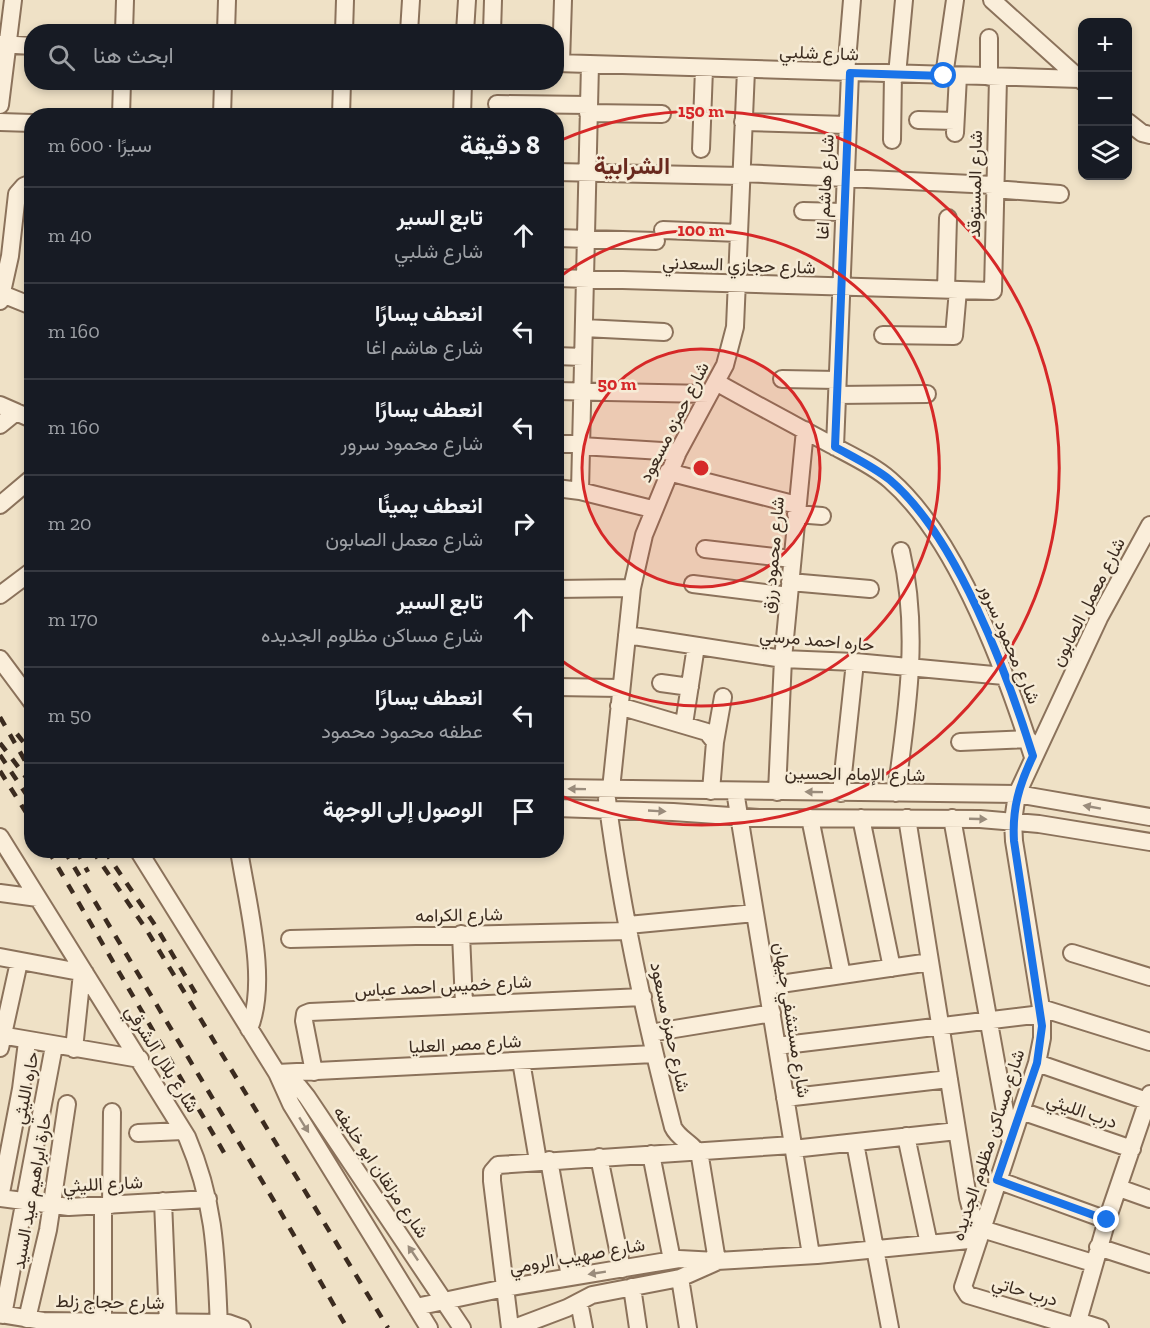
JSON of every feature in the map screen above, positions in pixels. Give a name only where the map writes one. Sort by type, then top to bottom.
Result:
[{"type":"street","points":[[0,105],[4,45],[13,0]]},
{"type":"street","points":[[124,24],[125,0]]},
{"type":"street","points":[[226,24],[227,0]]},
{"type":"street","points":[[344,24],[345,0]]},
{"type":"street","points":[[410,24],[411,0]]},
{"type":"street","points":[[466,24],[467,0]]},
{"type":"street","points":[[492,24],[493,0]]},
{"type":"street","points":[[561,24],[563,0]]},
{"type":"street","name":"شارع هاشم اغا","points":[[835,447],[852,0]]},
{"type":"street","points":[[892,140],[895,74],[904,0]]},
{"type":"street","points":[[918,120],[955,127],[951,76],[955,0]]},
{"type":"street","points":[[992,0],[1078,78]]},
{"type":"street","name":"شارع المستوقد","points":[[988,38],[993,78],[993,291]]},
{"type":"street","points":[[4,45],[24,46]]},
{"type":"street","name":"شارع شلبي","points":[[564,63],[1078,81]]},
{"type":"street","points":[[580,490],[590,64]]},
{"type":"street","points":[[701,149],[704,69]]},
{"type":"street","name":"شارع حمزه مسعود","points":[[698,1151],[675,1132],[654,1054],[629,928],[609,809],[608,789],[632,588],[652,509],[668,472],[732,346],[746,70]]},
{"type":"street","points":[[121,108],[122,90]]},
{"type":"street","points":[[222,108],[223,90]]},
{"type":"street","points":[[341,108],[342,90]]},
{"type":"street","points":[[462,108],[464,90]]},
{"type":"street","points":[[497,104],[662,114]]},
{"type":"street","points":[[0,122],[24,123]]},
{"type":"street","points":[[743,123],[847,125]]},
{"type":"street","points":[[1132,125],[1142,134],[1150,135]]},
{"type":"street","points":[[564,172],[844,178],[993,187],[1060,194]]},
{"type":"street","points":[[24,186],[17,194],[10,256],[1,299],[24,304]]},
{"type":"street","points":[[803,211],[843,212]]},
{"type":"street","points":[[883,335],[960,336],[952,290],[948,218]]},
{"type":"street","points":[[564,238],[739,232]]},
{"type":"street","name":"شارع حجازي السعدني","points":[[564,278],[993,291]]},
{"type":"street","points":[[584,328],[664,332]]},
{"type":"street","points":[[564,356],[583,357]]},
{"type":"street","points":[[782,379],[837,387],[927,394]]},
{"type":"street","points":[[564,391],[712,388]]},
{"type":"street","name":"شارع محمود سرور","points":[[712,388],[805,430],[835,447],[889,479],[915,504],[943,546],[968,593],[1004,676],[1033,756]]},
{"type":"street","points":[[0,405],[24,412]]},
{"type":"street","points":[[0,425],[24,414]]},
{"type":"street","name":"شارع محمود رزق","points":[[777,792],[783,659],[805,430]]},
{"type":"street","points":[[564,444],[678,452]]},
{"type":"street","points":[[668,472],[822,516]]},
{"type":"street","points":[[0,505],[24,485]]},
{"type":"street","points":[[564,489],[580,490],[652,509]]},
{"type":"street","name":"شارع معمل الصابون","points":[[1017,794],[1099,618],[1150,525]]},
{"type":"street","points":[[705,549],[792,559]]},
{"type":"street","points":[[896,794],[911,668],[911,609],[901,551]]},
{"type":"street","points":[[0,595],[24,577]]},
{"type":"street","points":[[693,584],[870,590]]},
{"type":"street","points":[[564,588],[632,588]]},
{"type":"street","name":"حاره احمد مرسي","points":[[627,635],[783,659],[855,662],[1004,676]]},
{"type":"street","points":[[684,724],[696,646]]},
{"type":"street","points":[[0,659],[24,691]]},
{"type":"street","points":[[841,793],[855,662]]},
{"type":"street","points":[[661,683],[690,687]]},
{"type":"street","points":[[564,687],[620,688]]},
{"type":"street","points":[[711,791],[715,742],[723,697]]},
{"type":"street","points":[[619,706],[707,732],[715,742]]},
{"type":"street","points":[[960,742],[1028,739]]},
{"type":"street","name":"شارع الإمام الحسين","points":[[564,788],[1017,794],[1150,817]]},
{"type":"street","name":"شارع مستشفي جيهان","points":[[735,791],[811,1255]]},
{"type":"street","name":"شارع مساكن مظلوم الجديده","points":[[964,1292],[963,1287],[997,1180],[1037,1063],[1041,1011],[1014,841],[1013,821],[1017,794]]},
{"type":"street","points":[[564,808],[740,818],[952,818],[1013,821],[1150,842]]},
{"type":"street","points":[[810,818],[842,975]]},
{"type":"street","points":[[861,818],[892,968]]},
{"type":"street","points":[[907,818],[968,1198],[981,1234],[1094,1263]]},
{"type":"street","points":[[952,818],[1010,1140]]},
{"type":"street","name":"شارع بلال الشرقي","points":[[1,840],[183,1131],[204,1179],[208,1199],[218,1261],[219,1326]]},
{"type":"street","name":"شارع مزلقان ابو خليفه","points":[[143,858],[277,1073],[291,1104],[416,1307]]},
{"type":"street","points":[[240,858],[259,987],[256,1009],[249,1029]]},
{"type":"street","points":[[0,893],[38,898]]},
{"type":"street","name":"شارع الكرامه","points":[[290,939],[629,928],[755,913]]},
{"type":"street","points":[[461,934],[464,1004]]},
{"type":"street","points":[[1072,953],[1150,977]]},
{"type":"street","points":[[0,957],[84,973],[74,1049]]},
{"type":"street","points":[[19,962],[6,990],[1,1040],[140,1059]]},
{"type":"street","points":[[767,987],[930,962]]},
{"type":"street","name":"شارع خميس احمد عباس","points":[[314,1071],[304,1021],[305,1014],[310,1012],[643,997]]},
{"type":"street","points":[[777,1046],[988,1020],[1041,1011],[1150,1042]]},
{"type":"street","points":[[650,1033],[771,1013]]},
{"type":"street","points":[[0,1198],[21,1089],[27,1042]]},
{"type":"street","name":"حاره الليثي","points":[[2,1314],[54,1046]]},
{"type":"street","name":"شارع مصر العليا","points":[[277,1073],[654,1054]]},
{"type":"street","points":[[520,1061],[566,1278],[573,1305],[584,1328]]},
{"type":"street","points":[[1037,1063],[1149,1097],[1139,1141],[1107,1220],[1076,1325]]},
{"type":"street","name":"شارع مزلقان ابو خليفه","points":[[277,1073],[294,1083],[307,1097],[445,1302]]},
{"type":"street","points":[[785,1098],[949,1078]]},
{"type":"street","name":"حارة ابراهيم عيد السيد","points":[[27,1319],[52,1206],[67,1104]]},
{"type":"street","name":"درب الليثي","points":[[1021,1111],[1139,1141]]},
{"type":"street","points":[[103,1322],[112,1112]]},
{"type":"street","points":[[138,1133],[183,1131]]},
{"type":"street","points":[[512,1328],[492,1172],[502,1163],[855,1143],[957,1131]]},
{"type":"street","points":[[906,1137],[929,1244]]},
{"type":"street","points":[[855,1143],[890,1328]]},
{"type":"street","points":[[698,1151],[717,1261]]},
{"type":"street","points":[[651,1154],[672,1260]]},
{"type":"street","points":[[599,1157],[622,1269]]},
{"type":"street","points":[[997,1180],[1107,1220]]},
{"type":"street","points":[[1119,1188],[1150,1199]]},
{"type":"street","name":"شارع الليثي","points":[[0,1198],[52,1206],[208,1199]]},
{"type":"street","points":[[163,1201],[168,1323]]},
{"type":"street","name":"شارع صهيب الرومي","points":[[416,1307],[506,1288],[672,1260],[717,1261],[811,1255],[929,1244],[981,1234]]},
{"type":"street","points":[[1098,1247],[1150,1264]]},
{"type":"street","name":"شارع صهيب الرومي","points":[[512,1328],[573,1305],[592,1295],[680,1278],[717,1261]]},
{"type":"street","points":[[680,1278],[688,1328]]},
{"type":"street","points":[[632,1287],[638,1328]]},
{"type":"street","name":"درب حاتي","points":[[964,1292],[1076,1325],[1100,1328]]},
{"type":"street","points":[[445,1302],[462,1328]]},
{"type":"street","points":[[416,1307],[429,1328]]},
{"type":"street","name":"شارع حجاج زلط","points":[[2,1314],[62,1324],[168,1323],[242,1328]]},
{"type":"railway","points":[[0,717],[24,759]]},
{"type":"railway","points":[[17,734],[24,743]]},
{"type":"railway","points":[[0,743],[24,774]]},
{"type":"railway","points":[[0,755],[24,791]]},
{"type":"railway","points":[[0,771],[24,809]]},
{"type":"railway","points":[[53,858],[226,1156]]},
{"type":"railway","points":[[69,858],[280,1211],[347,1328]]},
{"type":"railway","points":[[80,858],[88,872]]},
{"type":"railway","points":[[97,858],[146,929],[388,1328]]},
{"type":"railway","points":[[109,858],[155,925],[199,999]]},
{"type":"district","name":"الشرابية","points":[[632,166]]},
{"type":"route","points":[[944,76],[850,73],[835,447],[889,479],[915,504],[943,546],[973,602],[1004,676],[1033,756],[1017,794],[1013,821],[1014,841],[1041,1008],[1041,1038],[1037,1063],[997,1180],[1107,1220]]}]
